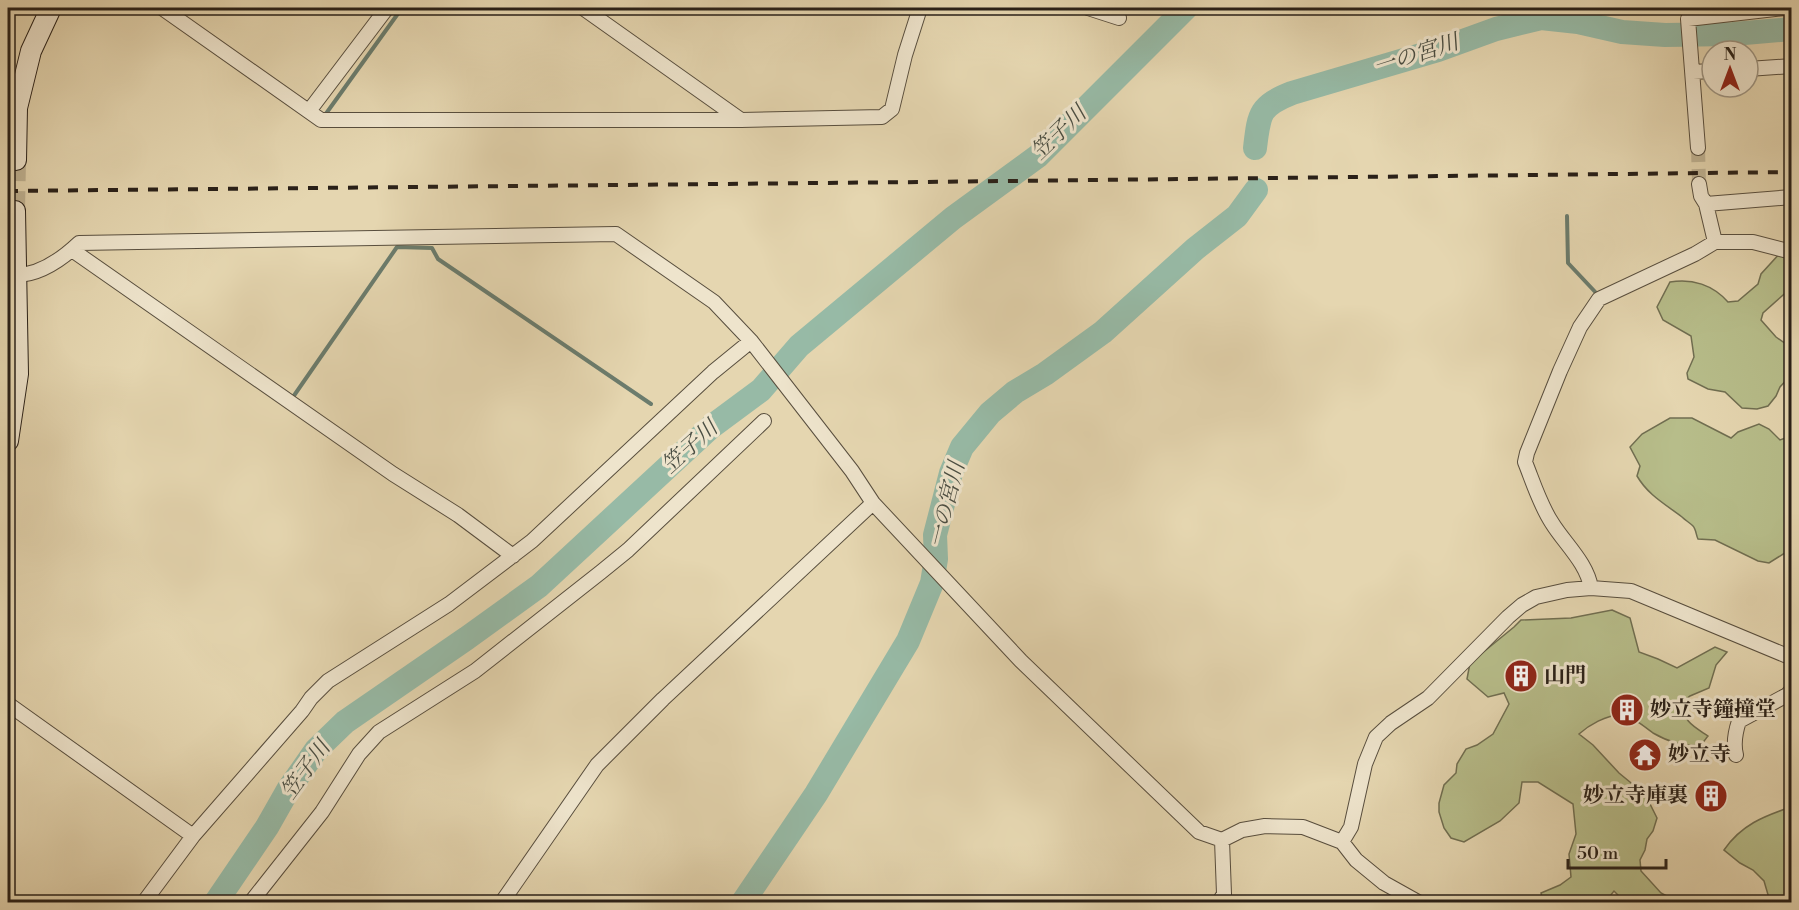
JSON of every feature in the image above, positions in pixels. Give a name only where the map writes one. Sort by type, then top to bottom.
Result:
[{"type":"street","points":[[16,160],[12,109],[31,51],[51,8]]},
{"type":"street","points":[[162,8],[321,120],[741,120],[882,117],[892,110],[905,55],[920,8]]},
{"type":"street","points":[[309,111],[387,8]]},
{"type":"street","points":[[583,8],[741,120]]},
{"type":"street","points":[[1088,8],[1119,18]]},
{"type":"street","points":[[1698,148],[1688,19],[1785,8]]},
{"type":"street","points":[[1760,68],[1791,66]]},
{"type":"street","points":[[1693,72],[1700,72]]},
{"type":"street","points":[[1699,184],[1715,242]]},
{"type":"street","points":[[1706,204],[1791,197]]},
{"type":"street","points":[[8,441],[18,374],[15,212]]},
{"type":"street","points":[[16,275],[29,275],[49,266],[79,243],[616,234],[714,302],[751,341],[852,471],[873,503],[1021,661],[1199,832],[1222,840],[1242,830],[1265,826],[1303,827],[1342,842],[1356,860],[1384,883],[1418,903]]},
{"type":"street","points":[[1592,588],[1590,580],[1573,552],[1551,522],[1525,462],[1560,371],[1580,327],[1599,298],[1686,258],[1715,242],[1753,243],[1791,252]]},
{"type":"street","points":[[72,250],[393,474],[458,514],[513,556]]},
{"type":"street","points":[[144,903],[193,836],[328,681],[449,604],[532,541],[713,372],[751,341]]},
{"type":"street","points":[[251,903],[322,812],[359,754],[379,732],[475,671],[601,572],[628,550],[764,421]]},
{"type":"street","points":[[502,903],[597,765],[663,699],[873,503]]},
{"type":"street","points":[[1342,842],[1351,827],[1365,764],[1376,737],[1391,723],[1428,698],[1522,605],[1536,597],[1567,590],[1592,588],[1631,591],[1791,658]]},
{"type":"street","points":[[1736,755],[1735,735],[1739,721],[1791,690]]},
{"type":"street","points":[[8,704],[193,836]]},
{"type":"street","points":[[1219,903],[1224,894],[1222,840]]},
{"type":"green space","points":[[1781,252],[1791,256],[1791,288],[1763,313],[1761,320],[1776,337],[1786,344],[1791,352],[1791,375],[1768,406],[1757,409],[1742,408],[1725,392],[1708,389],[1688,379],[1687,373],[1694,357],[1691,336],[1663,320],[1657,307],[1670,282],[1678,281],[1702,284],[1716,291],[1728,302],[1738,301],[1758,284],[1761,274]]},
{"type":"green space","points":[[1670,418],[1692,418],[1731,438],[1738,432],[1759,424],[1769,429],[1780,440],[1791,436],[1791,549],[1769,563],[1758,561],[1715,540],[1698,539],[1693,526],[1646,489],[1637,476],[1640,466],[1630,447],[1642,434]]},
{"type":"green space","points":[[1612,610],[1630,618],[1639,652],[1677,668],[1715,647],[1727,652],[1716,665],[1709,688],[1682,702],[1687,719],[1708,736],[1702,743],[1684,745],[1670,741],[1653,733],[1633,719],[1621,715],[1598,721],[1579,734],[1593,745],[1649,802],[1657,818],[1640,860],[1641,871],[1661,893],[1678,902],[1625,902],[1614,891],[1605,902],[1543,902],[1541,893],[1560,885],[1571,877],[1569,854],[1576,834],[1573,804],[1538,782],[1522,782],[1519,803],[1500,821],[1464,842],[1451,838],[1444,828],[1439,812],[1444,785],[1456,773],[1457,764],[1466,749],[1477,745],[1493,734],[1509,704],[1504,693],[1488,697],[1467,679],[1470,663],[1521,620],[1571,618]]},
{"type":"green space","points":[[1791,807],[1791,902],[1766,902],[1769,898],[1764,881],[1753,870],[1724,850],[1738,834],[1754,822]]},
{"type":"green space","points":[[1726,897],[1754,902],[1699,902],[1709,898]]},
{"type":"waterway","points":[[325,115],[402,8]]},
{"type":"waterway","name":"笠子川","points":[[216,902],[316,750],[345,722],[539,586],[711,427],[761,390],[799,346],[953,218],[1038,156],[1186,8]]},
{"type":"waterway","name":"一の宮川","points":[[1255,148],[1263,113],[1267,107],[1281,98],[1438,50],[1496,29],[1541,18],[1578,22],[1622,32],[1665,35],[1733,34],[1792,29]]},
{"type":"waterway","name":"一の宮川","points":[[743,902],[816,794],[908,641],[932,583],[936,559],[935,535],[951,473],[962,447],[990,413],[1015,392],[1045,374],[1103,332],[1195,249],[1237,216],[1256,190]]},
{"type":"waterway","points":[[1567,216],[1568,263],[1599,296]]},
{"type":"waterway","points":[[293,397],[397,247],[432,248],[438,259],[651,404]]},
{"type":"tunnel","points":[[1698,148],[1699,184]]},
{"type":"tunnel","points":[[15,211],[16,160]]},
{"type":"railway","points":[[8,191],[1792,172]]},
{"type":"place","name":"山門","points":[[1521,676]]},
{"type":"place","name":"妙立寺鐘撞堂","points":[[1627,710]]},
{"type":"place","name":"妙立寺","points":[[1645,755]]},
{"type":"place","name":"妙立寺庫裏","points":[[1711,796]]}]
